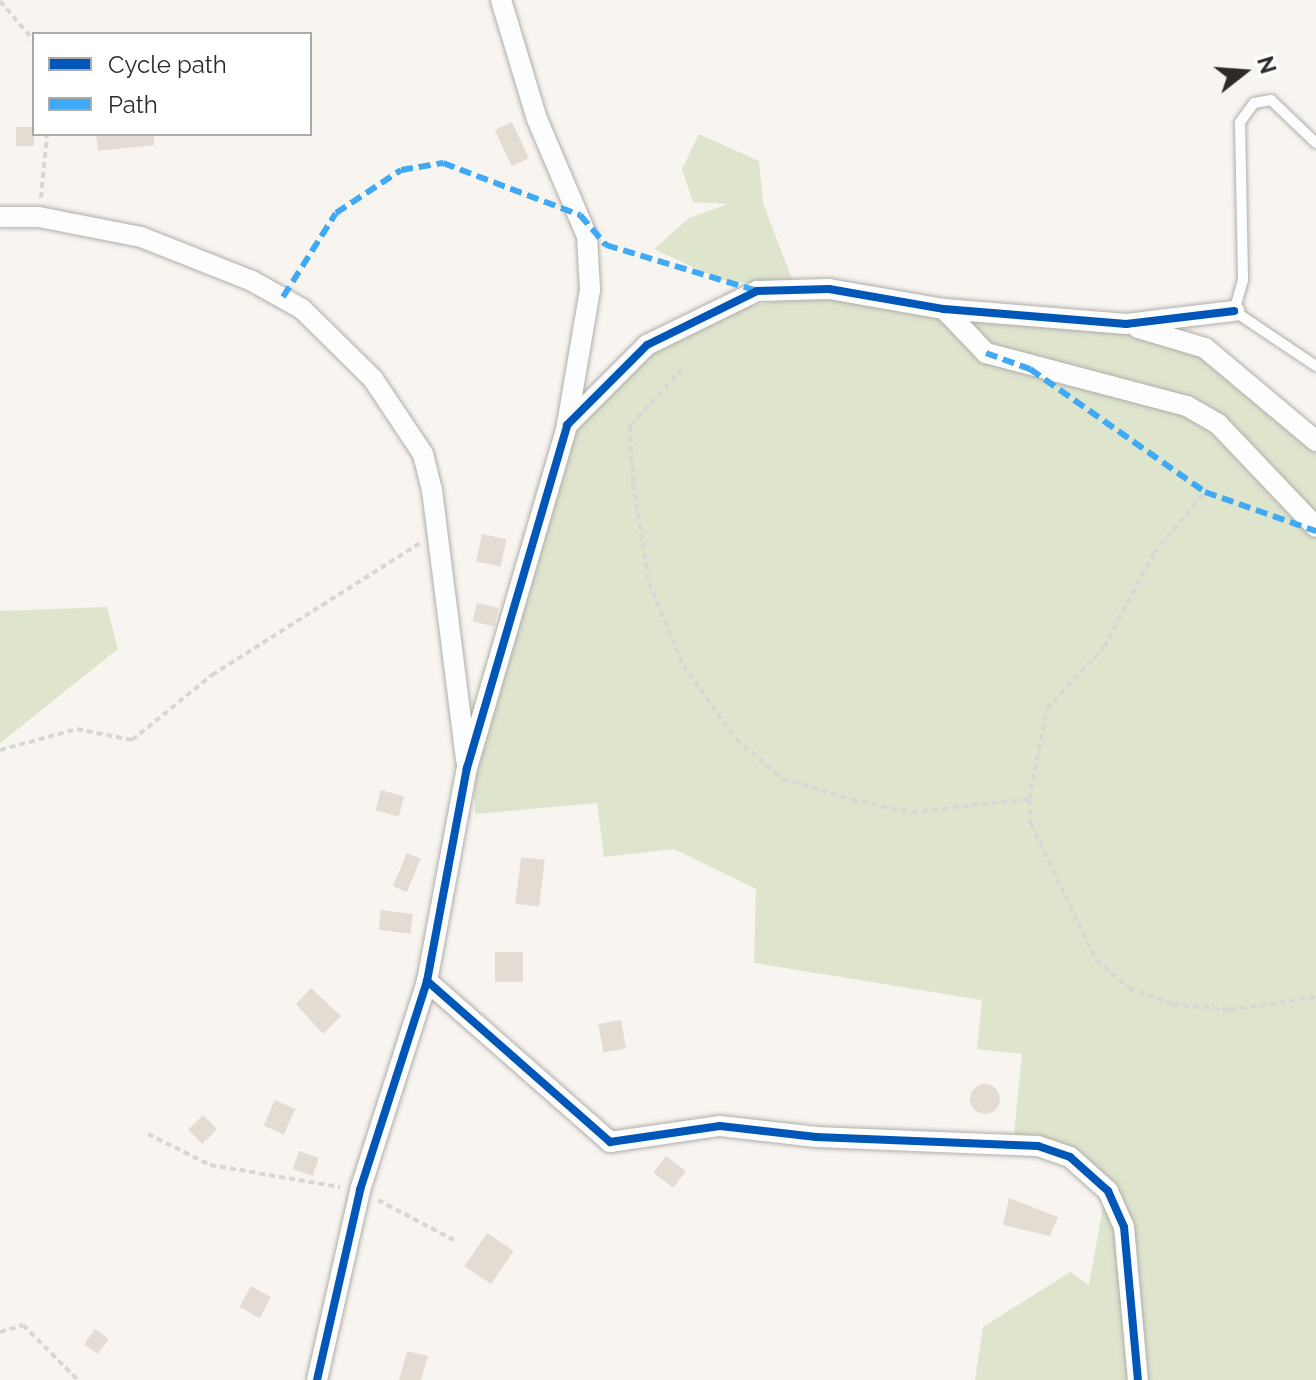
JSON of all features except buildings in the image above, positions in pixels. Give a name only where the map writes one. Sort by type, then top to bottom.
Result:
[{"type":"street","points":[[317,1380],[360,1190],[427,981],[467,768],[567,425],[590,290],[587,236],[537,119],[501,0]]},
{"type":"street","points":[[0,217],[39,217],[141,237],[302,309],[400,414],[423,454],[438,528],[467,768]]},
{"type":"street","points":[[567,425],[647,345],[757,291],[829,289],[944,309],[1126,324],[1234,311]]},
{"type":"street","points":[[944,309],[986,353],[1198,412],[1316,527]]},
{"type":"street","points":[[1126,324],[1205,348],[1316,441]]},
{"type":"street","points":[[427,981],[610,1142],[720,1126],[816,1137],[1038,1146],[1070,1157],[1108,1191],[1124,1227],[1138,1380]]},
{"type":"lane","points":[[1316,143],[1271,100],[1254,103],[1240,122],[1243,280],[1234,311],[1316,366]]},
{"type":"path","points":[[0,1],[32,39]]},
{"type":"path","points":[[39,217],[47,136]]},
{"type":"path","points":[[682,369],[630,426],[633,484],[649,583],[683,665],[736,739],[783,779],[852,800],[912,812],[1029,799]]},
{"type":"path","points":[[1205,492],[1154,553],[1104,647],[1047,709],[1029,799],[1031,824],[1096,960],[1129,988],[1173,1004],[1230,1010],[1316,997]]},
{"type":"path","points":[[0,750],[77,729],[132,740],[212,675],[438,528]]},
{"type":"path","points":[[148,1134],[210,1165],[360,1190],[454,1240]]},
{"type":"path","points":[[0,1332],[23,1325],[78,1380]]},
{"type":"green space","points":[[699,134],[759,161],[763,203],[795,287],[721,280],[654,249],[689,218],[728,204],[693,202],[682,169]]},
{"type":"green space","points":[[812,295],[1097,326],[1202,348],[1316,442],[1316,1380],[975,1380],[983,1327],[1070,1272],[1089,1285],[1105,1196],[1066,1161],[1013,1144],[1022,1054],[977,1049],[982,1000],[754,963],[756,889],[674,849],[604,857],[597,803],[475,814],[474,773],[572,434],[635,358],[698,315]]},
{"type":"green space","points":[[107,607],[118,649],[0,743],[0,611]]},
{"type":"marked path","points":[[283,297],[336,213],[401,170],[443,163],[580,215],[606,245],[757,291]]},
{"type":"marked path","points":[[986,353],[1030,369],[1205,492],[1316,531]]},
{"type":"cycle path","points":[[317,1380],[360,1190],[427,981],[467,768],[567,425],[647,345],[757,291],[829,289],[944,309],[1126,324],[1234,311]]},
{"type":"cycle path","points":[[427,981],[610,1142],[720,1126],[816,1137],[1038,1146],[1070,1157],[1108,1191],[1124,1227],[1138,1380]]}]
